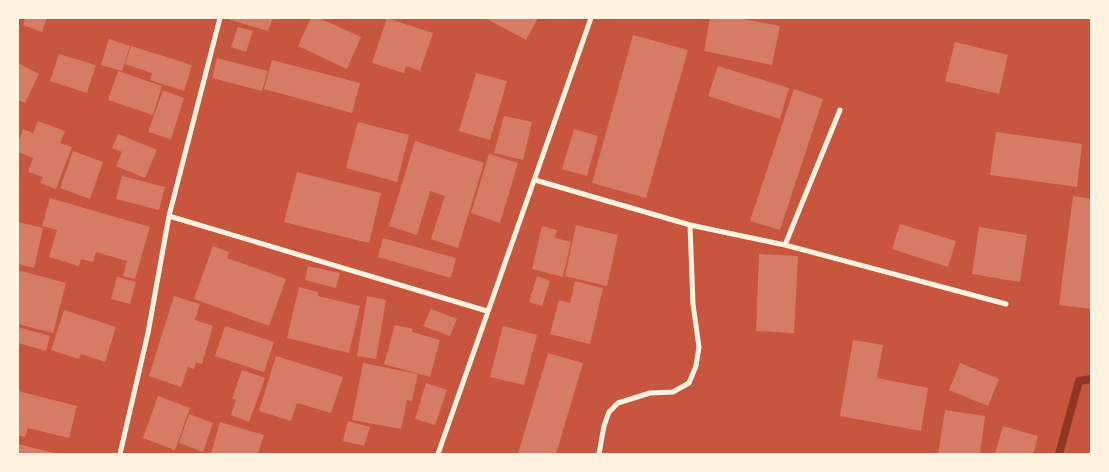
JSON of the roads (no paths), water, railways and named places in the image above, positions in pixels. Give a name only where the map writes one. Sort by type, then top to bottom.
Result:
[{"type":"street","points":[[120,454],[148,333],[169,216],[220,18]]},
{"type":"street","points":[[438,454],[591,18]]},
{"type":"street","points":[[785,245],[840,110]]},
{"type":"street","points":[[534,180],[690,226],[785,245],[1006,304]]},
{"type":"street","points":[[169,216],[487,312]]},
{"type":"street","points":[[599,454],[604,426],[609,412],[618,403],[650,393],[673,392],[689,383],[696,366],[700,347],[693,304],[690,226]]},
{"type":"waterway","points":[[1059,454],[1079,381],[1092,379]]}]
